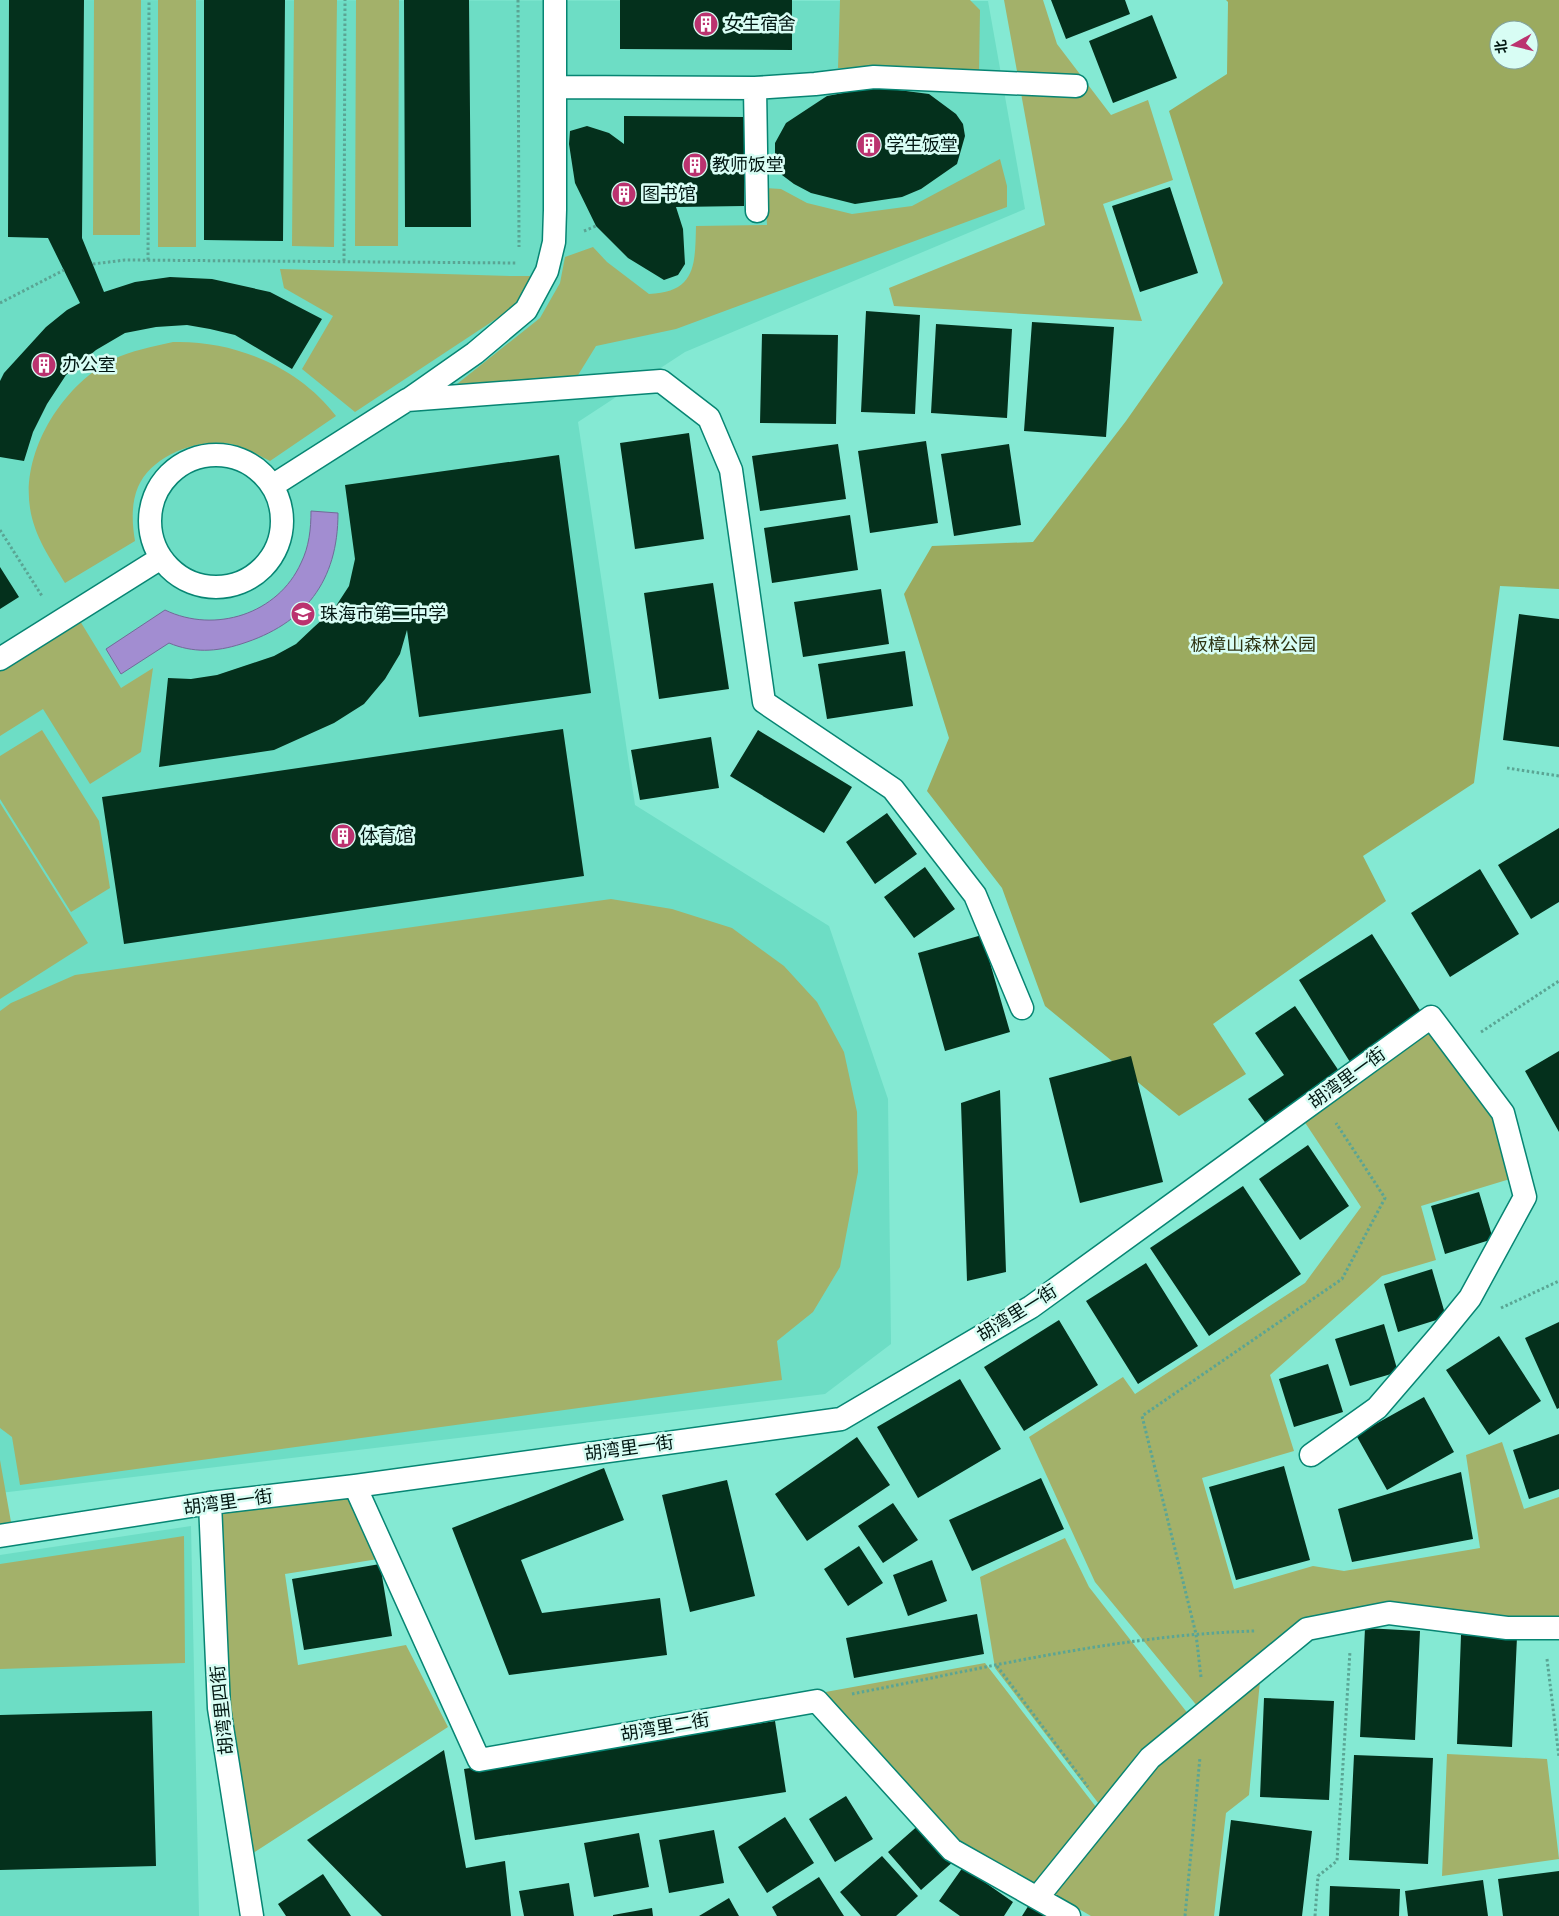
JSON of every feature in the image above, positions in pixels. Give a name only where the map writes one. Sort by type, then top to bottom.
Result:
[{"type":"lane","points":[[272,486],[407,400],[474,353],[526,310],[547,271],[554,242],[555,0]]},
{"type":"lane","points":[[555,86],[755,88],[815,84],[874,77],[1076,86]]},
{"type":"lane","points":[[755,88],[757,211]]},
{"type":"lane","points":[[407,400],[661,381],[709,418],[731,470],[764,702],[893,789],[975,895],[1022,1008]]},
{"type":"lane","points":[[220,455],[240,459],[258,470],[272,486],[280,507],[281,530],[274,552],[261,570],[255,574],[242,582],[220,587],[197,585],[176,574],[161,558],[152,539],[150,518],[154,497],[164,479],[180,466],[200,457],[220,455]]},
{"type":"lane","points":[[0,659],[161,558]]},
{"type":"lane","name":"胡湾里一街","points":[[0,1536],[210,1502],[355,1486],[841,1419],[1031,1307],[1431,1017],[1503,1113],[1525,1197],[1470,1298],[1439,1336],[1377,1408],[1311,1454]]},
{"type":"lane","name":"胡湾里二街","points":[[355,1486],[479,1760],[817,1701]]},
{"type":"lane","name":"胡湾里四街","points":[[210,1502],[219,1708],[252,1916]]},
{"type":"lane","points":[[1037,1898],[1150,1758],[1306,1629],[1389,1613],[1507,1628],[1551,1628]]},
{"type":"lane","points":[[817,1701],[952,1850],[1069,1916]]},
{"type":"path","points":[[148,260],[149,0]]},
{"type":"path","points":[[344,261],[345,0]]},
{"type":"path","points":[[93,264],[125,260],[519,263],[518,0]]},
{"type":"path","points":[[0,304],[64,270]]},
{"type":"path","points":[[0,530],[59,622]]},
{"type":"path","points":[[1507,768],[1559,776]]},
{"type":"path","points":[[1455,1049],[1559,981]]},
{"type":"path","points":[[1185,1916],[1204,1713],[1196,1634],[1142,1416],[1342,1279],[1385,1198],[1320,1098]]},
{"type":"path","points":[[1315,1916],[1318,1876],[1337,1860],[1352,1620]]},
{"type":"path","points":[[1551,1628],[1559,1757]]},
{"type":"path","points":[[817,1701],[1077,1650],[1196,1634],[1257,1630]]},
{"type":"path","points":[[997,1666],[1107,1812]]},
{"type":"shaded area","name":"珠海市第二中学","points":[[0,0],[988,1],[1025,209],[685,352],[578,422],[635,805],[829,926],[888,1099],[891,1344],[825,1394],[0,1493]]},
{"type":"shaded area","points":[[94,0],[141,0],[140,235],[93,235]]},
{"type":"shaded area","points":[[158,0],[196,0],[196,247],[158,247]]},
{"type":"shaded area","points":[[294,0],[337,0],[334,247],[292,246]]},
{"type":"shaded area","points":[[356,0],[399,0],[398,246],[355,246]]},
{"type":"shaded area","points":[[840,0],[970,0],[980,10],[979,72],[838,68]]},
{"type":"shaded area","points":[[1004,0],[1043,0],[1057,44],[1111,115],[1148,100],[1173,180],[1103,204],[1142,321],[894,306],[889,288],[1045,225]]},
{"type":"shaded area","points":[[1000,159],[1007,186],[1007,207],[676,329],[596,346],[575,380],[452,388],[540,318],[560,283],[565,257],[593,247],[607,262],[649,294],[664,292],[676,288],[690,274],[695,253],[696,226],[767,225],[765,188],[781,189],[807,203],[852,214],[912,206]]},
{"type":"shaded area","points":[[280,269],[535,276],[511,309],[355,412],[302,369],[333,316],[284,288]]},
{"type":"shaded area","points":[[173,342],[219,346],[264,360],[304,383],[336,416],[270,461],[241,447],[218,443],[191,447],[177,451],[165,458],[154,466],[138,487],[134,500],[133,514],[135,541],[65,583],[39,538],[30,508],[29,487],[32,465],[39,443],[62,403],[77,386],[94,372],[112,360],[127,354]]},
{"type":"shaded area","points":[[311,511],[338,513],[336,537],[332,559],[324,579],[314,596],[300,612],[283,625],[264,635],[232,647],[196,650],[169,643],[121,674],[106,649],[165,610],[184,617],[204,620],[224,619],[243,615],[261,607],[277,595],[291,581],[304,557],[309,538]]},
{"type":"shaded area","points":[[80,621],[121,688],[153,668],[141,752],[90,784],[43,709],[0,736],[0,670]]},
{"type":"shaded area","points":[[42,730],[99,821],[110,888],[71,912],[0,799],[0,756]]},
{"type":"shaded area","points":[[0,803],[88,943],[0,999]]},
{"type":"shaded area","points":[[611,899],[672,909],[732,928],[784,966],[817,1002],[844,1052],[857,1112],[858,1172],[840,1267],[813,1312],[777,1341],[782,1380],[20,1485],[12,1437],[0,1428],[0,1011],[11,1003],[75,975]]},
{"type":"shaded area","points":[[1428,1025],[1496,1118],[1510,1179],[1421,1206],[1436,1260],[1382,1276],[1270,1375],[1294,1451],[1202,1478],[1234,1589],[1313,1566],[1344,1571],[1480,1548],[1466,1455],[1502,1442],[1524,1509],[1559,1497],[1559,1620],[1307,1620],[1198,1707],[1095,1582],[1029,1437],[1123,1377],[1135,1394],[1305,1283],[1361,1207],[1302,1118]]},
{"type":"shaded area","points":[[0,1460],[11,1522],[0,1524]]},
{"type":"shaded area","points":[[349,1495],[378,1559],[285,1574],[298,1665],[406,1645],[448,1727],[250,1855],[229,1709],[217,1507]]},
{"type":"shaded area","points":[[191,1526],[199,1916],[0,1916],[0,1555]]},
{"type":"shaded area","points":[[184,1536],[185,1663],[0,1669],[0,1564]]},
{"type":"shaded area","points":[[1065,1538],[1089,1587],[1189,1715],[1141,1751],[1099,1804],[995,1668],[980,1577]]},
{"type":"shaded area","points":[[985,1663],[1096,1807],[1034,1887],[957,1844],[820,1693]]},
{"type":"shaded area","points":[[1260,1681],[1249,1795],[1226,1813],[1214,1916],[1091,1916],[1053,1894],[1157,1761]]},
{"type":"shaded area","points":[[1447,1754],[1547,1759],[1559,1859],[1442,1876]]},
{"type":"green space","name":"板樟山森林公园","points":[[1226,0],[1559,0],[1559,589],[1500,586],[1474,783],[1363,856],[1386,901],[1213,1024],[1246,1074],[1179,1116],[1045,1006],[1002,888],[927,791],[949,738],[904,594],[932,546],[1033,542],[1126,421],[1223,283],[1169,111],[1227,74],[1228,2]]},
{"type":"building","points":[[9,0],[84,0],[82,238],[104,292],[135,282],[170,277],[212,279],[270,292],[322,319],[292,369],[235,335],[210,329],[187,325],[156,327],[125,333],[96,350],[66,375],[47,404],[33,432],[24,461],[0,457],[0,381],[4,373],[46,327],[67,310],[80,303],[48,238],[8,237]]},
{"type":"building","points":[[204,0],[285,0],[283,241],[204,240]]},
{"type":"building","points":[[404,0],[469,0],[471,227],[405,227]]},
{"type":"building","name":"女生宿舍","points":[[620,0],[792,0],[792,50],[620,49]]},
{"type":"building","points":[[1051,0],[1125,0],[1130,14],[1066,39]]},
{"type":"building","points":[[1152,15],[1177,78],[1113,103],[1089,41]]},
{"type":"building","name":"学生饭堂","points":[[875,87],[929,94],[956,114],[963,124],[965,136],[957,164],[921,189],[902,197],[855,204],[811,193],[782,175],[775,153],[775,143],[786,123],[827,96]]},
{"type":"building","points":[[624,116],[744,117],[744,206],[676,207],[683,229],[685,264],[678,275],[664,280],[628,258],[596,226],[575,183],[569,144],[570,131],[587,126],[609,133],[624,144]]},
{"type":"building","points":[[1170,187],[1198,273],[1140,292],[1112,206]]},
{"type":"building","points":[[866,311],[920,315],[915,414],[861,412]]},
{"type":"building","points":[[1032,322],[1114,327],[1106,437],[1024,431]]},
{"type":"building","points":[[936,324],[1012,329],[1007,418],[931,413]]},
{"type":"building","points":[[762,334],[838,335],[836,424],[760,423]]},
{"type":"building","points":[[689,433],[704,539],[635,549],[620,443]]},
{"type":"building","points":[[926,441],[938,523],[870,533],[858,451]]},
{"type":"building","points":[[838,444],[846,499],[760,511],[752,456]]},
{"type":"building","points":[[1009,444],[1021,525],[954,536],[941,454]]},
{"type":"building","points":[[559,455],[591,693],[419,717],[407,630],[400,654],[385,679],[364,704],[334,723],[274,750],[159,767],[168,678],[191,679],[217,675],[274,656],[296,644],[334,609],[349,586],[355,559],[345,485]]},
{"type":"building","points":[[850,515],[858,570],[772,583],[764,528]]},
{"type":"building","points":[[0,567],[19,597],[0,609]]},
{"type":"building","points":[[713,583],[729,689],[659,699],[644,593]]},
{"type":"building","points":[[881,589],[889,644],[803,657],[794,602]]},
{"type":"building","points":[[1519,614],[1559,619],[1559,747],[1503,740]]},
{"type":"building","points":[[905,651],[913,706],[827,719],[818,664]]},
{"type":"building","name":"体育馆","points":[[563,729],[584,876],[124,944],[102,797]]},
{"type":"building","points":[[758,730],[852,787],[824,833],[730,776]]},
{"type":"building","points":[[711,737],[719,788],[640,800],[631,750]]},
{"type":"building","points":[[887,813],[917,854],[875,884],[846,842]]},
{"type":"building","points":[[1559,828],[1559,902],[1531,919],[1498,865]]},
{"type":"building","points":[[925,867],[955,909],[914,938],[884,897]]},
{"type":"building","points":[[1480,869],[1519,934],[1450,977],[1411,913]]},
{"type":"building","points":[[1372,934],[1423,1015],[1350,1062],[1299,980]]},
{"type":"building","points":[[982,935],[1010,1032],[945,1051],[918,953]]},
{"type":"building","points":[[1295,1006],[1341,1074],[1267,1125],[1248,1099],[1284,1075],[1255,1033]]},
{"type":"building","points":[[1559,1051],[1559,1132],[1525,1071]]},
{"type":"building","points":[[1131,1056],[1163,1182],[1080,1203],[1049,1078]]},
{"type":"building","points":[[1000,1090],[1006,1272],[967,1281],[961,1103]]},
{"type":"building","points":[[1308,1145],[1349,1206],[1300,1240],[1259,1179]]},
{"type":"building","points":[[1243,1186],[1301,1274],[1209,1336],[1150,1248]]},
{"type":"building","points":[[1479,1192],[1493,1239],[1445,1254],[1431,1206]]},
{"type":"building","points":[[1146,1263],[1198,1346],[1138,1384],[1086,1301]]},
{"type":"building","points":[[1432,1269],[1446,1317],[1398,1332],[1384,1284]]},
{"type":"building","points":[[1059,1320],[1098,1385],[1024,1431],[984,1367]]},
{"type":"building","points":[[1559,1322],[1559,1408],[1557,1409],[1525,1338]]},
{"type":"building","points":[[1384,1324],[1398,1372],[1350,1386],[1335,1339]]},
{"type":"building","points":[[1499,1336],[1541,1401],[1489,1435],[1446,1370]]},
{"type":"building","points":[[1328,1364],[1343,1412],[1294,1427],[1279,1379]]},
{"type":"building","points":[[960,1379],[1001,1449],[918,1498],[877,1427]]},
{"type":"building","points":[[1424,1397],[1454,1452],[1387,1490],[1356,1435]]},
{"type":"building","points":[[1559,1434],[1559,1489],[1529,1499],[1513,1450]]},
{"type":"building","points":[[857,1437],[890,1485],[807,1541],[775,1494]]},
{"type":"building","points":[[1284,1466],[1310,1560],[1236,1580],[1209,1487]]},
{"type":"building","points":[[604,1468],[624,1520],[521,1560],[542,1613],[660,1598],[667,1655],[509,1675],[452,1528]]},
{"type":"building","points":[[1461,1472],[1473,1539],[1352,1562],[1338,1509]]},
{"type":"building","points":[[1041,1478],[1064,1529],[972,1571],[949,1520]]},
{"type":"building","points":[[727,1480],[755,1596],[690,1612],[662,1495]]},
{"type":"building","points":[[893,1503],[918,1540],[883,1563],[858,1526]]},
{"type":"building","points":[[859,1546],[883,1583],[848,1606],[824,1569]]},
{"type":"building","points":[[932,1560],[947,1601],[908,1616],[893,1575]]},
{"type":"building","points":[[380,1564],[392,1636],[304,1650],[292,1579]]},
{"type":"building","points":[[977,1614],[984,1654],[854,1678],[846,1638]]},
{"type":"building","points":[[1365,1628],[1420,1631],[1415,1740],[1360,1737]]},
{"type":"building","points":[[1461,1635],[1517,1637],[1512,1747],[1457,1744]]},
{"type":"building","points":[[1264,1698],[1334,1701],[1329,1800],[1260,1797]]},
{"type":"building","points":[[152,1711],[156,1866],[0,1870],[0,1715]]},
{"type":"building","points":[[775,1721],[786,1792],[475,1840],[464,1769]]},
{"type":"building","points":[[444,1750],[466,1868],[505,1861],[511,1916],[382,1916],[307,1840]]},
{"type":"building","points":[[1354,1755],[1433,1758],[1428,1864],[1349,1860]]},
{"type":"building","points":[[846,1796],[873,1839],[835,1862],[809,1819]]},
{"type":"building","points":[[785,1817],[814,1863],[767,1893],[738,1847]]},
{"type":"building","points":[[1231,1820],[1312,1831],[1302,1916],[1219,1916]]},
{"type":"building","points":[[921,1823],[954,1861],[921,1890],[888,1852]]},
{"type":"building","points":[[714,1830],[724,1883],[669,1893],[659,1840]]},
{"type":"building","points":[[639,1833],[649,1887],[594,1897],[584,1843]]},
{"type":"building","points":[[882,1856],[918,1896],[896,1916],[861,1916],[840,1892]]},
{"type":"building","points":[[963,1867],[1013,1902],[1004,1916],[960,1916],[939,1901]]},
{"type":"building","points":[[1559,1871],[1559,1916],[1503,1916],[1498,1879]]},
{"type":"building","points":[[323,1874],[351,1916],[286,1916],[278,1904]]},
{"type":"building","points":[[819,1877],[844,1916],[777,1916],[772,1907]]},
{"type":"building","points":[[1483,1880],[1488,1916],[1408,1916],[1405,1891]]},
{"type":"building","points":[[569,1883],[574,1916],[524,1916],[519,1891]]},
{"type":"building","points":[[1330,1886],[1400,1889],[1399,1916],[1329,1916]]},
{"type":"building","points":[[729,1898],[739,1916],[699,1916]]},
{"type":"building","points":[[1032,1900],[1056,1916],[1022,1916]]},
{"type":"building","points":[[652,1908],[653,1916],[613,1916],[613,1915]]},
{"type":"place","name":"女生宿舍","points":[[706,24]]},
{"type":"place","name":"学生饭堂","points":[[869,145]]},
{"type":"place","name":"教师饭堂","points":[[695,165]]},
{"type":"place","name":"图书馆","points":[[624,194]]},
{"type":"place","name":"办公室","points":[[44,365]]},
{"type":"place","name":"珠海市第二中学","points":[[303,614]]},
{"type":"place","name":"体育馆","points":[[343,836]]}]
